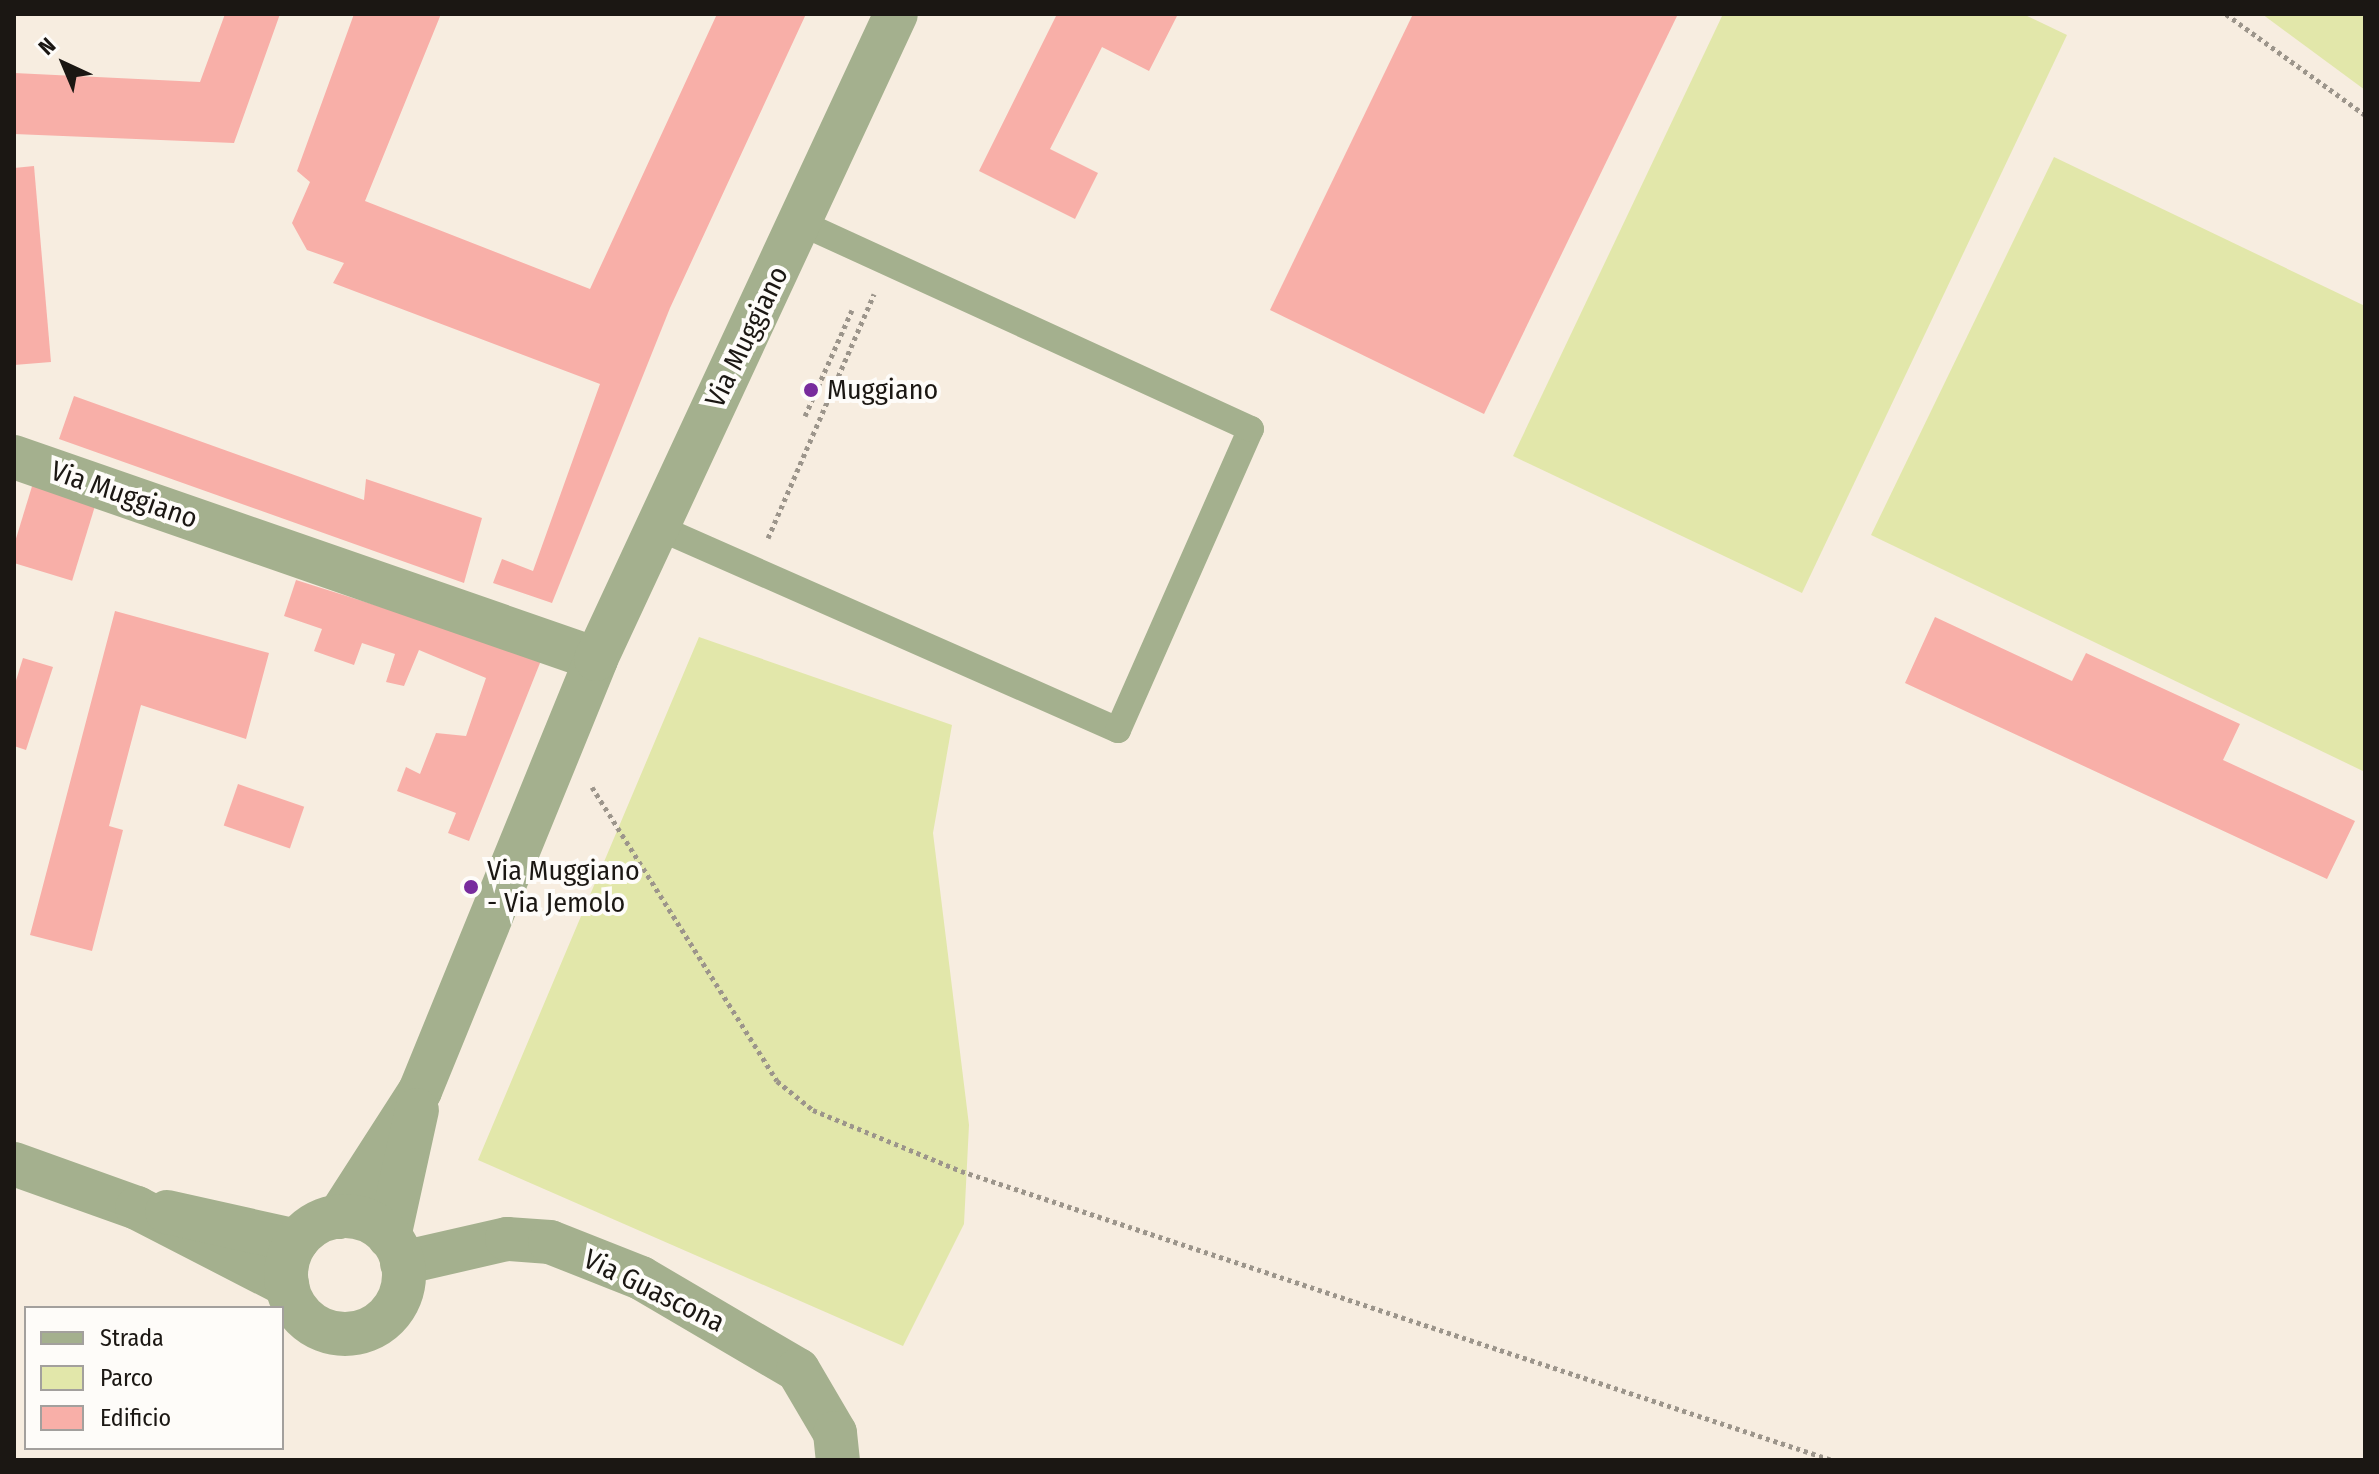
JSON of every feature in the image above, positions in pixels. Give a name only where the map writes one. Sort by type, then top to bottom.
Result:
[{"type":"street","name":"Via Muggiano","points":[[339,1217],[420,1091],[596,659],[655,526],[802,223],[896,14]]},
{"type":"street","name":"Via Muggiano","points":[[14,457],[596,659]]},
{"type":"street","name":"Via Muggiano","points":[[396,1250],[420,1091]]},
{"type":"street","points":[[14,1164],[137,1208],[287,1285],[312,1325],[354,1333],[396,1306],[396,1250],[370,1222],[339,1217],[319,1222],[297,1241],[287,1285]]},
{"type":"street","points":[[137,1208],[297,1241]]},
{"type":"street","name":"Via Guascona","points":[[396,1250],[507,1239],[550,1242],[641,1278],[798,1370],[835,1433],[838,1460]]},
{"type":"lane","points":[[655,526],[1118,730],[1251,429],[802,223]]},
{"type":"path","points":[[2226,14],[2365,115]]},
{"type":"path","points":[[739,565],[766,543],[887,263]]},
{"type":"path","points":[[805,416],[852,310]]},
{"type":"path","points":[[557,756],[587,773],[777,1081],[813,1110],[961,1171],[1832,1460]]},
{"type":"green space","points":[[1723,14],[2023,14],[2067,35],[1802,593],[1513,456]]},
{"type":"green space","points":[[2262,14],[2365,14],[2365,90]]},
{"type":"green space","points":[[2054,157],[2365,306],[2365,772],[1871,535]]},
{"type":"green space","points":[[699,637],[952,725],[933,833],[969,1125],[964,1224],[903,1346],[478,1160]]},
{"type":"building","points":[[225,14],[280,14],[234,143],[14,134],[14,73],[200,82]]},
{"type":"building","points":[[354,14],[441,14],[365,201],[590,289],[717,14],[806,14],[670,308],[552,603],[493,583],[502,559],[533,571],[600,384],[333,283],[344,263],[307,250],[292,223],[310,182],[297,171]]},
{"type":"building","points":[[1057,14],[1178,14],[1149,71],[1102,47],[1050,149],[1098,173],[1075,219],[979,171]]},
{"type":"building","points":[[1413,14],[1678,14],[1484,414],[1270,310]]},
{"type":"building","points":[[34,166],[51,362],[14,365],[14,168]]},
{"type":"building","points":[[74,396],[364,500],[366,479],[482,518],[464,583],[59,439]]},
{"type":"building","points":[[33,483],[96,502],[72,581],[14,563],[14,545]]},
{"type":"building","points":[[296,580],[542,658],[469,841],[448,833],[456,813],[397,791],[406,767],[420,774],[436,733],[466,736],[486,678],[419,650],[404,686],[386,682],[395,654],[362,643],[354,665],[314,651],[322,629],[284,616]]},
{"type":"building","points":[[115,611],[269,653],[246,739],[141,705],[109,826],[123,830],[92,951],[30,935]]},
{"type":"building","points":[[1935,617],[2072,681],[2086,653],[2240,724],[2223,760],[2355,821],[2327,879],[1905,683]]},
{"type":"building","points":[[23,658],[53,667],[26,750],[14,746],[14,687]]},
{"type":"building","points":[[238,784],[304,807],[290,848],[224,826]]},
{"type":"place","name":"Muggiano","points":[[811,390]]},
{"type":"place","name":"Via Muggiano - Via Jemolo","points":[[471,887]]}]
